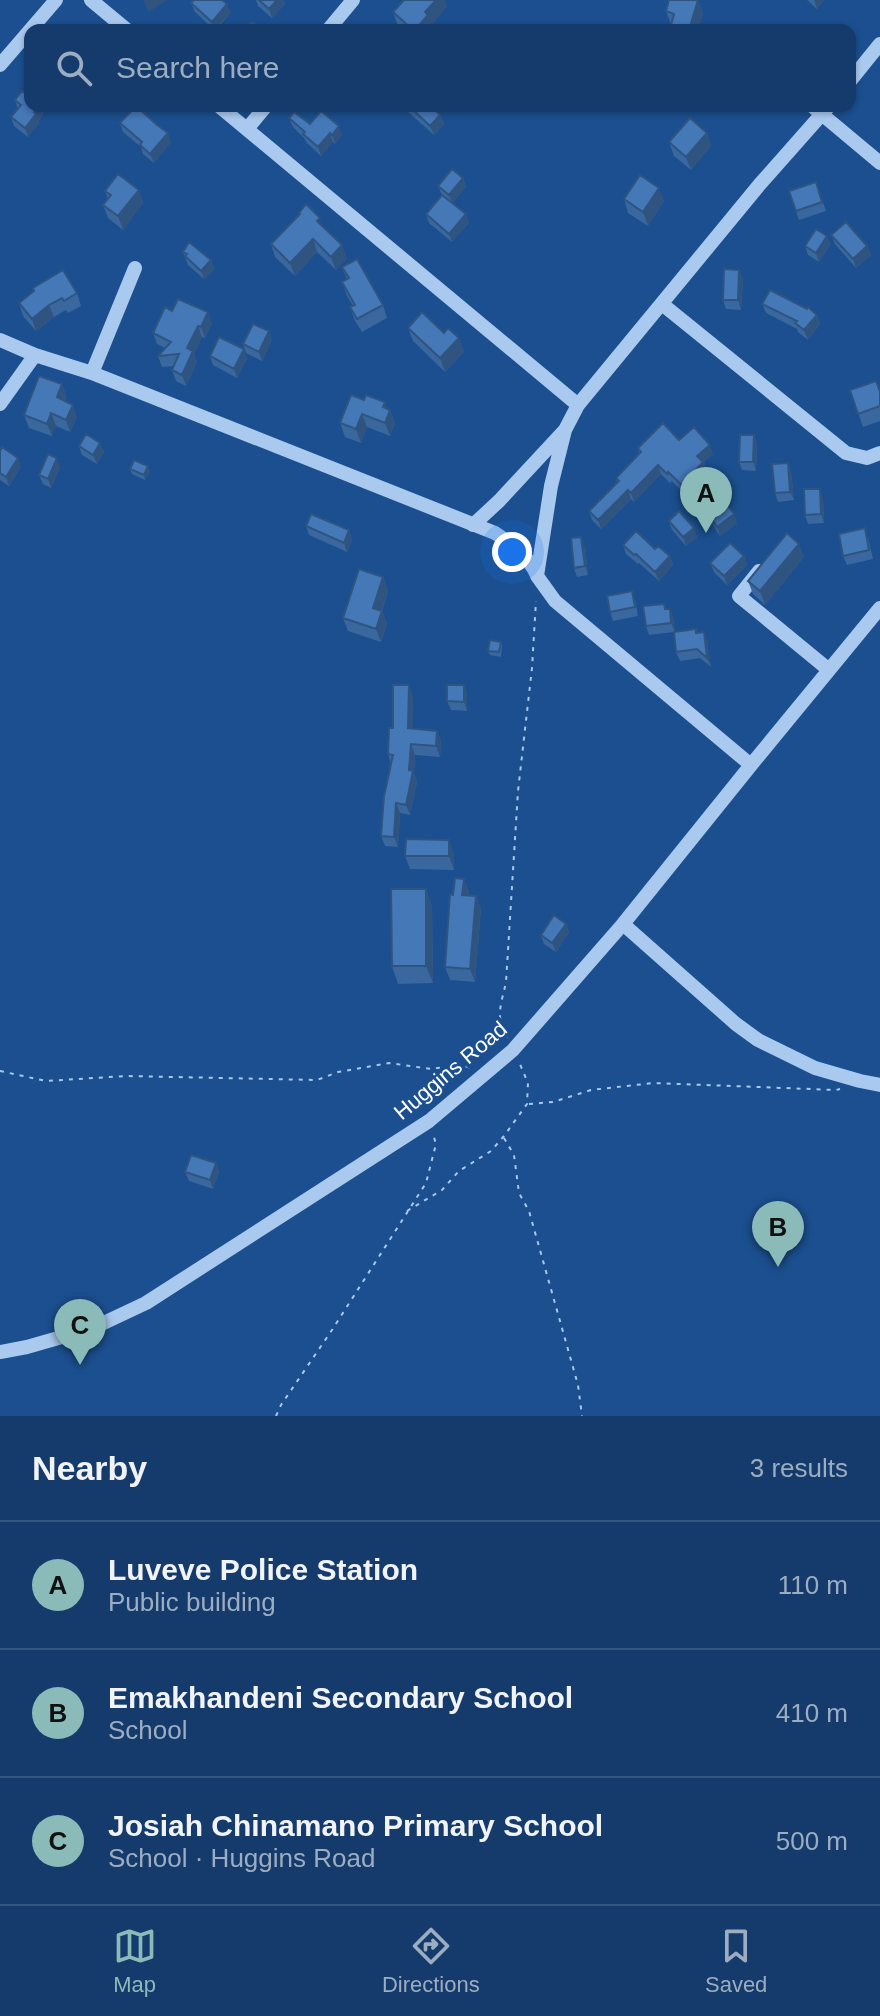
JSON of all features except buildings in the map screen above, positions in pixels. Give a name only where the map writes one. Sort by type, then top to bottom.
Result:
[{"type":"street","points":[[35,24],[56,0]]},
{"type":"street","points":[[91,0],[120,24]]},
{"type":"street","points":[[333,24],[353,0]]},
{"type":"street","points":[[0,65],[24,37]]},
{"type":"street","points":[[856,74],[880,44]]},
{"type":"street","points":[[226,112],[578,405]]},
{"type":"street","points":[[247,129],[261,112]]},
{"type":"street","points":[[537,576],[551,486],[565,430],[578,405],[819,112]]},
{"type":"street","points":[[824,112],[880,163]]},
{"type":"street","points":[[92,373],[135,268]]},
{"type":"street","points":[[662,304],[846,453],[867,458],[880,453]]},
{"type":"street","points":[[0,340],[92,373],[495,533],[521,550],[555,601],[751,765]]},
{"type":"street","points":[[0,404],[35,355]]},
{"type":"street","points":[[473,525],[565,430]]},
{"type":"street","points":[[765,563],[739,596],[829,670]]},
{"type":"street","name":"Huggins Road","points":[[0,1352],[93,1328],[146,1303],[429,1121],[488,1072],[513,1050],[623,924],[880,608]]},
{"type":"street","points":[[623,924],[758,1040],[815,1068],[880,1085]]},
{"type":"path","points":[[407,1211],[442,1190],[459,1171],[491,1151],[527,1104],[528,1083],[499,1021],[499,1010],[506,982],[518,791],[536,601]]},
{"type":"path","points":[[0,1071],[46,1081],[126,1076],[317,1080],[338,1072],[389,1063],[431,1069],[461,1065],[488,1072]]},
{"type":"path","points":[[527,1104],[553,1102],[591,1090],[653,1083],[836,1090],[860,1081]]},
{"type":"path","points":[[276,1416],[426,1183],[436,1144],[429,1121]]},
{"type":"path","points":[[504,1136],[514,1155],[519,1193],[534,1225],[578,1385],[582,1416]]},
{"type":"place","name":"Luveve Police Station","points":[[706,533]]},
{"type":"place","name":"Emakhandeni Secondary School","points":[[778,1267]]},
{"type":"place","name":"Josiah Chinamano Primary School","points":[[80,1365]]}]
